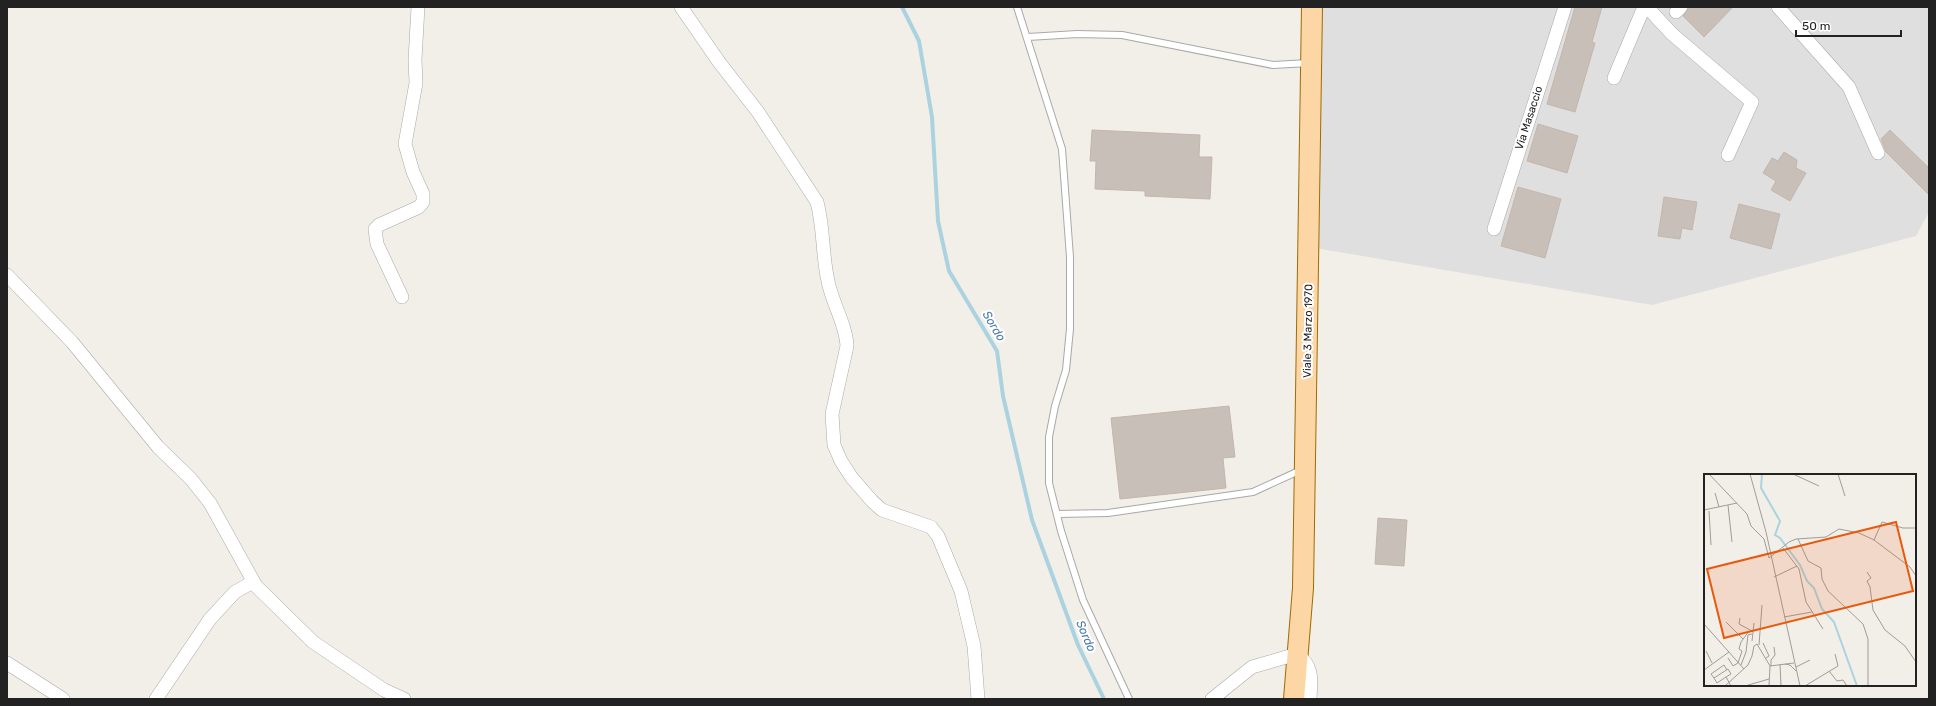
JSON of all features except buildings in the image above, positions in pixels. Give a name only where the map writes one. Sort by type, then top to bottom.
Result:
[{"type":"main road","name":"Viale 3 Marzo 1970","points":[[1294,699],[1303,588],[1312,7]]},
{"type":"street","points":[[402,297],[377,244],[375,229],[379,225],[419,207],[423,202],[423,194],[411,167],[405,144],[416,83],[415,60],[418,7]]},
{"type":"street","points":[[682,7],[719,62],[758,112],[817,202],[820,214],[824,264],[832,299],[847,336],[847,346],[832,414],[834,445],[841,461],[852,478],[882,510],[931,527],[938,536],[961,591],[974,646],[978,699]]},
{"type":"street","name":"Via Masaccio","points":[[1494,229],[1565,7]]},
{"type":"street","points":[[1614,78],[1644,7]]},
{"type":"street","points":[[1647,7],[1672,34],[1752,102],[1728,155]]},
{"type":"street","points":[[1778,7],[1849,87],[1878,153]]},
{"type":"street","points":[[7,275],[72,342],[158,447],[190,480],[210,504],[256,586],[313,642],[384,690],[404,699]]},
{"type":"street","points":[[156,699],[210,619],[235,592],[253,582]]},
{"type":"street","points":[[1212,699],[1252,667],[1297,654],[1307,662],[1311,677],[1310,699]]},
{"type":"street","points":[[7,663],[63,699]]},
{"type":"lane","points":[[1017,7],[1028,37],[1062,149],[1070,257],[1070,329],[1066,370],[1055,406],[1048,437],[1049,483],[1083,600],[1129,699]]},
{"type":"lane","points":[[1028,37],[1077,34],[1122,35],[1273,65],[1312,63]]},
{"type":"lane","points":[[1057,514],[1108,513],[1253,492],[1305,468]]},
{"type":"shaded area","points":[[1312,7],[1929,7],[1929,212],[1916,236],[1652,305],[1309,247]]},
{"type":"waterway","name":"Sordo","points":[[902,7],[919,41],[932,117],[938,221],[949,271],[997,351],[1003,396],[1032,520],[1078,645],[1104,699]]}]
